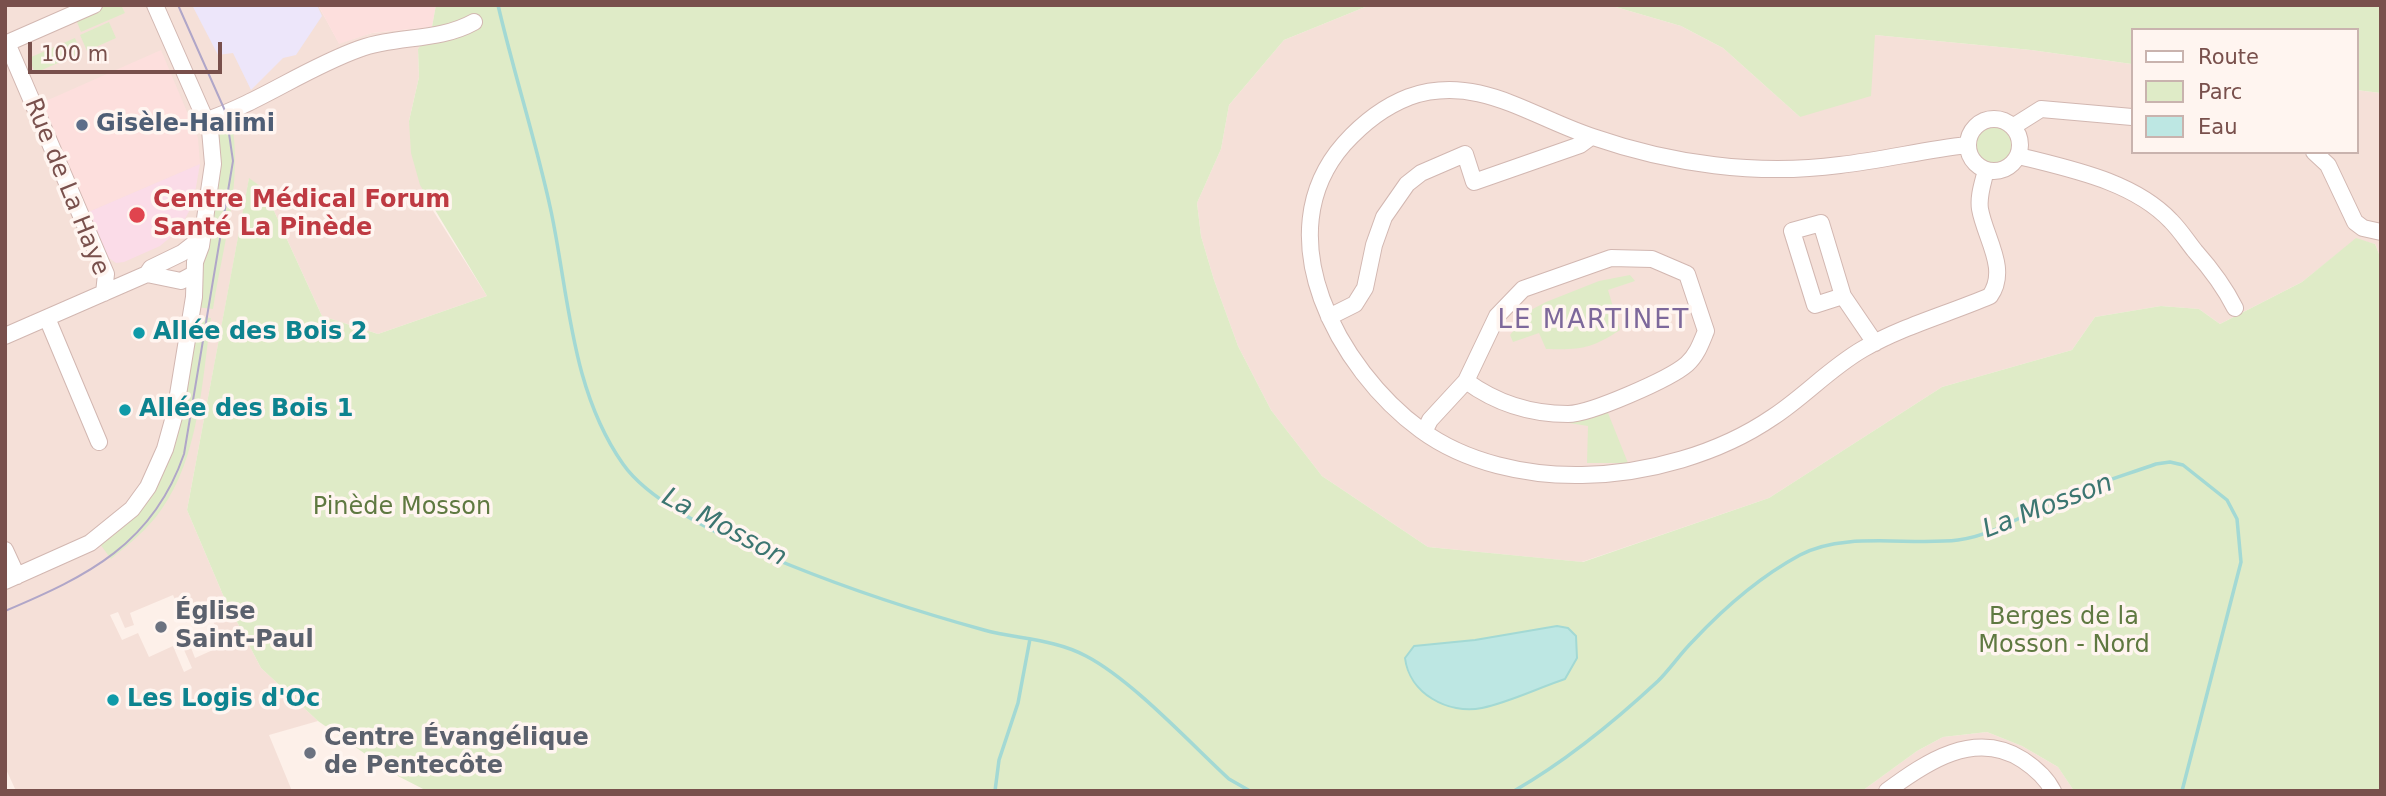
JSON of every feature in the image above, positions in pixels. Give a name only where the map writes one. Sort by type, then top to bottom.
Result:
[{"type":"street","points":[[6,44],[94,5]]},
{"type":"street","points":[[156,5],[212,138],[213,163],[200,239],[185,263],[168,269],[191,302]]},
{"type":"street","points":[[206,120],[360,48],[397,39],[444,35],[474,22]]},
{"type":"street","name":"Rue de La Haye","points":[[6,44],[106,274],[104,293]]},
{"type":"street","points":[[1967,145],[1837,166],[1758,169],[1683,160],[1591,137],[1522,106],[1471,91],[1431,91],[1406,98],[1369,119],[1337,152],[1325,171],[1310,221],[1313,273],[1329,317],[1354,363],[1389,402],[1424,432],[1477,458],[1516,470],[1582,475],[1647,467],[1692,456],[1752,430],[1774,416],[1827,373],[1875,343],[1990,296],[1995,288],[1998,268],[1980,209],[1986,170]]},
{"type":"street","points":[[2014,127],[2041,109],[2130,117]]},
{"type":"street","points":[[1998,118],[2014,127],[2021,140],[2019,156],[2008,167],[1986,170],[1973,160],[1967,145],[1969,136],[1980,122],[1998,118]]},
{"type":"street","points":[[1329,317],[1354,304],[1360,296],[1384,218],[1407,184],[1421,173],[1465,154],[1474,182],[1580,145],[1591,137]]},
{"type":"street","points":[[2316,154],[2328,165],[2355,222],[2363,228],[2381,232]]},
{"type":"street","points":[[2019,156],[2090,175],[2148,203],[2170,220],[2217,276],[2235,308]]},
{"type":"street","points":[[1843,296],[1815,304],[1792,232],[1821,223],[1843,296],[1875,343]]},
{"type":"street","points":[[1424,432],[1436,414],[1466,381],[1497,316],[1523,289],[1595,261],[1625,256],[1652,259],[1687,274],[1706,331],[1689,363],[1670,376],[1571,414],[1517,408],[1487,396],[1466,381]]},
{"type":"street","points":[[5,336],[147,274],[151,268],[185,263]]},
{"type":"street","points":[[5,550],[11,579],[95,540],[132,509],[148,487],[165,449],[175,413],[191,302],[185,263]]},
{"type":"street","points":[[147,274],[175,279]]},
{"type":"street","points":[[47,318],[99,442]]},
{"type":"street","points":[[1887,791],[1936,758],[1979,747],[2015,755],[2036,768],[2053,791]]},
{"type":"shaded area","points":[[5,5],[318,5],[339,43],[372,33],[432,27],[418,49],[419,77],[409,121],[432,209],[487,296],[378,334],[322,316],[264,189],[249,179],[187,510],[223,595],[261,668],[318,721],[269,735],[292,791],[16,791],[5,767]],"holes":[[[173,595],[186,623],[208,610],[224,645],[195,658],[188,640],[181,643],[192,668],[184,672],[173,646],[149,657],[138,633],[122,640],[110,615],[118,612],[125,628],[134,625],[130,613]]]},
{"type":"shaded area","points":[[192,5],[317,5],[322,16],[296,55],[283,58],[251,90],[233,53],[218,55]]},
{"type":"shaded area","points":[[318,5],[436,5],[432,27],[372,33],[339,44]]},
{"type":"shaded area","points":[[1370,5],[1609,5],[1681,26],[1723,48],[1800,117],[1875,35],[2031,50],[2130,64],[2130,154],[2358,154],[2358,90],[2381,93],[2381,259],[2375,244],[2356,239],[2302,282],[2220,324],[2199,309],[2161,306],[2095,317],[2072,350],[1942,387],[1769,498],[1582,562],[1428,547],[1322,476],[1271,410],[1238,346],[1201,236],[1197,203],[1221,149],[1229,105],[1284,40]]},
{"type":"shaded area","points":[[161,50],[198,138],[200,164],[86,213],[39,104]]},
{"type":"shaded area","name":"Centre Médical Forum Santé La Pinède","points":[[200,164],[193,204],[179,230],[160,246],[124,262],[116,263],[106,256],[86,213]]},
{"type":"shaded area","points":[[1987,732],[2022,746],[2058,767],[2074,791],[1862,791],[1917,751],[1943,737]]},
{"type":"green space","points":[[103,5],[121,5],[125,13],[81,32],[75,17]]},
{"type":"green space","points":[[436,5],[1370,5],[1284,40],[1229,105],[1221,149],[1197,203],[1201,236],[1214,280],[1238,346],[1271,410],[1322,476],[1428,547],[1583,562],[1769,498],[1942,387],[2072,350],[2095,317],[2161,306],[2199,309],[2220,324],[2302,282],[2356,238],[2375,244],[2381,259],[2381,791],[2074,791],[2058,767],[2022,746],[1987,732],[1943,737],[1917,751],[1862,791],[427,791],[394,774],[318,721],[261,668],[223,595],[187,510],[249,178],[264,189],[322,316],[378,334],[487,296],[420,185],[411,153],[409,121],[419,77],[418,49],[432,27]]},
{"type":"green space","points":[[1609,5],[2381,5],[2381,93],[2358,90],[2358,28],[2130,28],[2130,64],[2031,50],[1875,35],[1871,96],[1800,117],[1723,48],[1681,26]]},
{"type":"green space","points":[[109,22],[116,38],[87,51],[80,35]]},
{"type":"green space","points":[[75,38],[81,53],[35,73],[29,58]]},
{"type":"green space","points":[[231,119],[235,166],[233,190],[213,309],[196,307],[218,171],[217,137],[220,127]]},
{"type":"green space","points":[[1995,126],[2009,131],[2014,145],[2009,159],[1995,164],[1981,159],[1976,145],[1981,131]]},
{"type":"green space","points":[[1630,275],[1635,281],[1608,290],[1620,330],[1610,336],[1593,345],[1568,349],[1546,349],[1539,333],[1513,342],[1510,335],[1529,311],[1599,281]]},
{"type":"green space","points":[[195,316],[211,318],[197,418],[184,466],[174,489],[156,517],[111,559],[100,544],[150,494]]},
{"type":"green space","points":[[1606,408],[1628,463],[1587,463],[1588,426],[1569,423],[1569,419]]},
{"type":"water","points":[[1557,626],[1568,628],[1576,636],[1577,658],[1565,679],[1513,699],[1482,708],[1456,708],[1432,699],[1414,682],[1408,670],[1405,658],[1414,646],[1475,640]]},
{"type":"waterway","name":"La Mosson","points":[[498,5],[545,185],[582,374],[592,405],[623,464],[649,491],[688,517],[736,542],[790,565],[946,619],[1062,646],[1086,656],[1122,680],[1229,779],[1250,791]]},
{"type":"waterway","name":"La Mosson","points":[[1514,791],[1571,754],[1607,726],[1658,681],[1688,646],[1730,605],[1757,583],[1800,555],[1837,543],[1939,541],[1972,537],[1998,528],[2073,493],[2156,464],[2170,462],[2183,465],[2227,500],[2237,519],[2241,562],[2182,791]]},
{"type":"waterway","points":[[995,791],[999,760],[1018,703],[1030,639]]},
{"type":"tram line","points":[[5,611],[90,570],[136,534],[155,512],[171,485],[184,454],[233,161],[226,113],[178,5]]},
{"type":"place","name":"Gisèle-Halimi","points":[[82,125]]},
{"type":"place","name":"Centre Médical Forum Santé La Pinède","points":[[137,215]]},
{"type":"place","name":"Allée des Bois 2","points":[[139,333]]},
{"type":"place","name":"Allée des Bois 1","points":[[125,410]]},
{"type":"place","name":"Église Saint-Paul","points":[[161,627]]},
{"type":"place","name":"Les Logis d'Oc","points":[[113,700]]},
{"type":"place","name":"Centre Évangélique de Pentecôte","points":[[310,753]]},
{"type":"district","name":"LE MARTINET","points":[[1594,321]]},
{"type":"park label","name":"Pinède Mosson","points":[[402,508]]},
{"type":"park label","name":"Berges de la Mosson - Nord","points":[[2064,632]]}]
